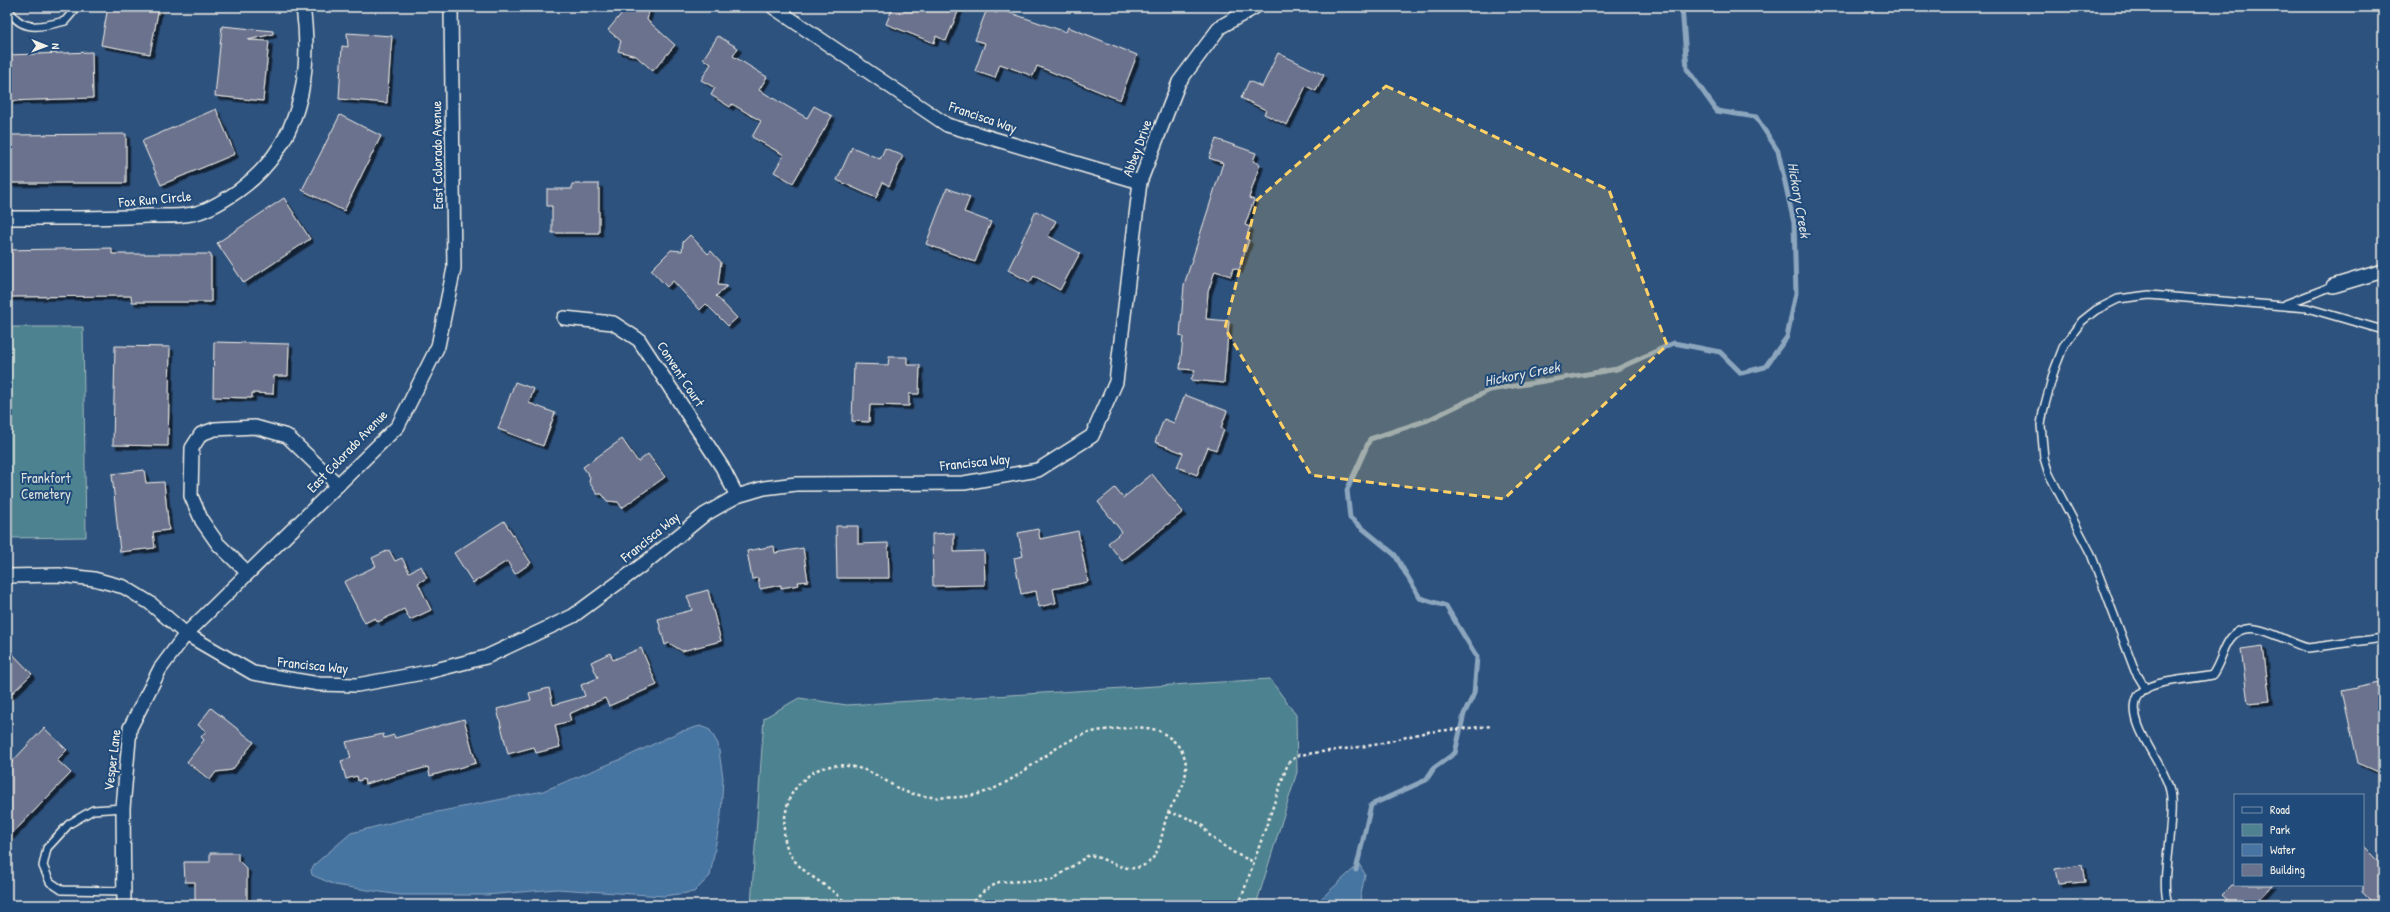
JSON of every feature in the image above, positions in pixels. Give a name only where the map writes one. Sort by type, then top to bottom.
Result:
[{"type":"street","name":"Fox Run Circle","points":[[7,218],[119,218],[193,214],[224,201],[257,177],[281,145],[297,109],[306,73],[307,37],[303,7]]},
{"type":"street","name":"East Colorado Avenue","points":[[186,634],[398,426],[438,346],[454,268],[451,7]]},
{"type":"street","name":"Francisca Way","points":[[773,7],[947,125],[1140,182]]},
{"type":"street","name":"Abbey Drive","points":[[1116,382],[1140,182],[1179,82],[1220,28],[1255,7]]},
{"type":"street","points":[[2333,286],[2383,270]]},
{"type":"street","name":"Convent Court","points":[[564,318],[613,323],[640,340],[722,467],[737,496]]},
{"type":"street","name":"Francisca Way","points":[[7,576],[59,575],[94,579],[124,587],[150,603],[186,634],[253,673],[292,680],[338,685],[356,685],[428,672],[486,657],[573,616],[644,563],[704,515],[737,496],[764,488],[796,484],[964,483],[1038,470],[1092,436],[1116,382]]},
{"type":"street","points":[[248,573],[218,544],[202,521],[191,496],[192,448],[201,434],[215,429],[256,427],[287,436],[338,485]]},
{"type":"street","name":"Vesper Lane","points":[[124,905],[123,808],[130,728],[160,669],[186,634]]},
{"type":"lane","points":[[8,7],[18,22],[24,26],[65,21],[72,15],[77,7]]},
{"type":"lane","points":[[2284,305],[2333,286]]},
{"type":"lane","points":[[2146,689],[2135,671],[2091,554],[2046,466],[2041,424],[2054,371],[2064,345],[2082,321],[2096,310],[2118,299],[2149,295],[2284,305],[2322,312],[2383,330]]},
{"type":"lane","points":[[2169,905],[2165,891],[2171,833],[2171,792],[2167,777],[2148,746],[2136,717],[2138,696],[2150,686],[2212,676],[2230,638],[2247,629],[2266,631],[2292,643],[2308,648],[2383,638]]},
{"type":"lane","points":[[123,808],[93,810],[68,824],[47,848],[43,866],[50,882],[62,890],[124,891]]},
{"type":"path","points":[[1239,905],[1288,763],[1299,755],[1374,745],[1427,732],[1492,726]]},
{"type":"path","points":[[847,905],[818,879],[798,866],[788,851],[784,834],[785,818],[790,799],[799,783],[813,771],[827,766],[841,765],[860,768],[904,791],[924,796],[950,797],[982,793],[1009,782],[1046,755],[1076,737],[1109,729],[1137,727],[1160,731],[1174,741],[1184,756],[1186,770],[1184,781],[1168,812],[1158,848],[1152,859],[1142,866],[1126,869],[1101,857],[1089,855],[1052,880],[999,882],[984,891],[970,905]]},
{"type":"path","points":[[1168,812],[1191,819],[1202,825],[1211,837],[1236,854],[1254,862]]},
{"type":"highlighted area","points":[[1386,86],[1609,190],[1667,345],[1504,499],[1311,475],[1225,328],[1257,200]]},
{"type":"green space","name":"Frankfort Cemetery","points":[[7,327],[83,327],[86,537],[7,538]]},
{"type":"green space","points":[[1270,679],[1296,715],[1297,772],[1256,905],[751,905],[764,718],[799,698],[847,705]]},
{"type":"water","points":[[700,726],[710,730],[718,744],[723,778],[721,815],[710,876],[694,892],[663,896],[557,889],[486,895],[400,895],[335,885],[312,875],[311,870],[316,863],[351,833],[417,816],[543,791],[624,758],[679,732]]},
{"type":"water","points":[[1359,864],[1365,874],[1359,905],[1314,905]]},
{"type":"building","points":[[108,7],[159,7],[150,54],[101,45]]},
{"type":"building","points":[[627,7],[650,7],[647,20],[675,45],[653,71],[636,56],[618,51],[621,41],[608,30]]},
{"type":"building","points":[[893,7],[960,7],[946,41],[936,36],[934,43],[886,24]]},
{"type":"building","points":[[987,9],[997,13],[999,9],[1066,32],[1068,27],[1137,55],[1120,100],[1037,66],[1033,76],[1000,64],[995,78],[975,71],[985,43],[975,40]]},
{"type":"building","points":[[222,26],[273,31],[273,34],[248,40],[269,41],[263,101],[215,96]]},
{"type":"building","points":[[347,33],[392,36],[387,103],[339,99],[342,46],[348,47]]},
{"type":"building","points":[[718,36],[738,48],[733,56],[767,77],[759,90],[807,118],[814,106],[832,116],[793,183],[774,172],[784,155],[752,137],[761,121],[732,104],[730,107],[711,95],[715,88],[701,80],[711,64],[703,59]]},
{"type":"building","points":[[92,52],[93,98],[10,101],[8,55]]},
{"type":"building","points":[[1278,53],[1324,75],[1316,91],[1306,86],[1287,125],[1264,114],[1266,110],[1241,98],[1249,81],[1262,87]]},
{"type":"building","points":[[216,109],[235,154],[161,185],[142,141]]},
{"type":"building","points":[[340,115],[381,136],[344,211],[302,190]]},
{"type":"building","points":[[126,134],[126,183],[7,183],[7,135]]},
{"type":"building","points":[[1216,139],[1256,153],[1253,161],[1260,164],[1249,198],[1254,200],[1245,225],[1250,227],[1246,239],[1249,240],[1239,270],[1233,268],[1231,276],[1215,271],[1208,292],[1206,319],[1229,321],[1224,383],[1191,380],[1195,370],[1180,369],[1183,337],[1180,336],[1184,285],[1223,163],[1209,158]]},
{"type":"building","points":[[852,147],[880,159],[885,148],[903,156],[889,186],[883,182],[876,198],[837,180]]},
{"type":"building","points":[[572,184],[599,184],[599,233],[552,233],[552,206],[547,206],[547,189],[572,189]]},
{"type":"building","points":[[947,188],[970,197],[964,212],[991,222],[975,262],[926,244]]},
{"type":"building","points":[[284,198],[310,239],[244,283],[217,243]]},
{"type":"building","points":[[1036,211],[1056,221],[1048,236],[1080,253],[1060,290],[1034,276],[1030,282],[1008,270]]},
{"type":"building","points":[[690,235],[708,254],[711,251],[721,262],[718,285],[727,286],[716,296],[737,318],[728,326],[706,304],[700,310],[673,281],[667,287],[651,270],[671,250],[682,251],[683,242]]},
{"type":"building","points":[[112,248],[112,254],[211,254],[211,302],[132,302],[131,296],[7,297],[7,250]]},
{"type":"building","points":[[214,342],[289,344],[288,376],[274,376],[273,394],[252,393],[252,398],[213,397]]},
{"type":"building","points":[[115,346],[170,347],[168,446],[113,445]]},
{"type":"building","points":[[889,357],[907,357],[907,365],[920,365],[919,394],[909,394],[909,406],[870,405],[869,422],[852,421],[854,364],[888,365]]},
{"type":"building","points":[[515,382],[534,389],[529,403],[555,413],[543,446],[498,429]]},
{"type":"building","points":[[1185,395],[1227,411],[1221,428],[1224,430],[1216,450],[1208,447],[1197,475],[1177,467],[1183,453],[1155,442],[1164,419],[1174,423]]},
{"type":"building","points":[[622,439],[638,462],[648,454],[665,477],[622,508],[618,502],[607,501],[602,494],[597,494],[589,482],[590,477],[583,467]]},
{"type":"building","points":[[144,470],[146,483],[164,482],[169,530],[153,532],[155,548],[120,552],[112,474]]},
{"type":"building","points":[[1152,474],[1183,512],[1122,561],[1108,543],[1122,532],[1098,502],[1115,488],[1123,498]]},
{"type":"building","points":[[504,521],[531,563],[515,574],[507,561],[473,583],[454,553]]},
{"type":"building","points":[[836,526],[858,526],[858,544],[888,543],[889,578],[837,578]]},
{"type":"building","points":[[1038,529],[1040,539],[1078,531],[1088,582],[1053,589],[1056,603],[1039,607],[1036,591],[1021,594],[1014,558],[1023,556],[1018,533]]},
{"type":"building","points":[[954,533],[954,552],[984,551],[985,585],[933,586],[932,534]]},
{"type":"building","points":[[774,546],[775,553],[803,548],[808,581],[798,582],[799,585],[781,588],[781,585],[760,589],[758,578],[752,579],[747,551]]},
{"type":"building","points":[[389,550],[395,561],[402,558],[409,572],[421,566],[427,578],[418,583],[431,610],[410,620],[404,609],[378,622],[375,618],[365,623],[344,582],[376,566],[372,558]]},
{"type":"building","points":[[708,590],[721,641],[682,651],[669,643],[665,645],[658,619],[692,610],[687,596]]},
{"type":"building","points":[[2263,646],[2270,701],[2248,703],[2241,649]]},
{"type":"building","points":[[7,648],[32,674],[7,698]]},
{"type":"building","points":[[641,648],[657,685],[609,706],[605,698],[569,714],[571,721],[555,725],[560,747],[536,753],[534,747],[508,754],[497,709],[531,700],[529,693],[549,688],[553,705],[585,696],[581,685],[598,678],[591,662],[610,653],[613,660]]},
{"type":"building","points":[[2383,682],[2383,774],[2358,763],[2342,691]]},
{"type":"building","points":[[211,708],[254,742],[232,770],[216,772],[210,780],[187,762],[204,740],[201,737],[206,731],[198,725]]},
{"type":"building","points":[[464,719],[476,763],[430,776],[428,767],[365,784],[364,779],[358,781],[357,776],[346,779],[341,761],[351,758],[346,742],[383,734],[384,738],[394,735],[395,738]]},
{"type":"building","points":[[44,728],[67,750],[57,760],[71,773],[7,839],[7,767]]},
{"type":"building","points":[[2364,847],[2383,866],[2383,905],[2376,905],[2363,892]]},
{"type":"building","points":[[210,853],[238,853],[238,860],[247,869],[247,905],[195,905],[195,882],[185,882],[184,862],[210,862]]},
{"type":"building","points":[[2082,865],[2085,882],[2058,884],[2055,869]]},
{"type":"building","points":[[2232,885],[2272,886],[2254,905],[2233,905],[2222,895]]},
{"type":"waterway","name":"Hickory Creek","points":[[1356,870],[1371,805],[1426,780],[1434,768],[1455,753],[1464,714],[1474,694],[1477,657],[1446,606],[1420,598],[1395,555],[1350,518],[1347,490],[1370,439],[1428,420],[1490,390],[1617,369],[1674,343],[1720,352],[1741,373],[1765,367],[1787,337],[1796,293],[1794,223],[1778,151],[1756,117],[1717,111],[1687,69],[1682,7]]}]
